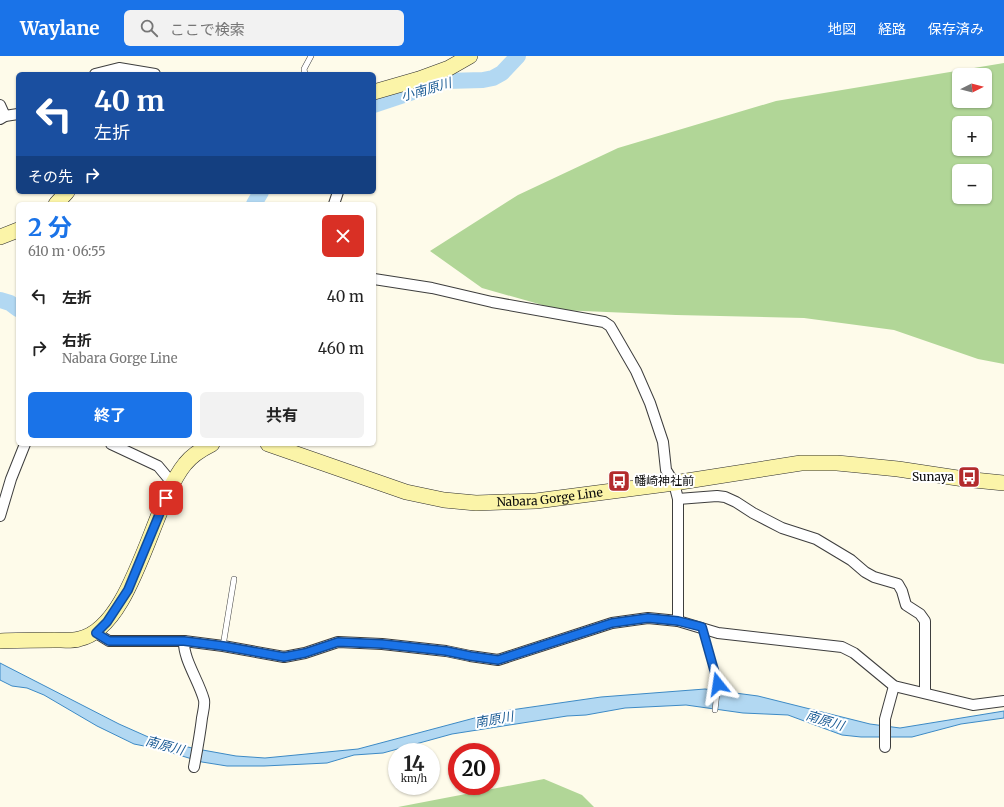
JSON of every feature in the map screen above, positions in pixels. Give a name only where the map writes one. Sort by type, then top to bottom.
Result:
[{"type":"main road","points":[[376,91],[442,71],[470,56]]},
{"type":"main road","points":[[58,202],[65,194]]},
{"type":"main road","points":[[0,237],[16,231]]},
{"type":"main road","points":[[0,641],[79,639],[96,633],[107,622],[128,590],[173,484],[185,464],[198,451],[208,446]]},
{"type":"main road","name":"Nabara Gorge Line","points":[[274,446],[406,492],[444,500],[476,503],[536,501],[674,483],[801,464],[837,463],[898,469],[964,479],[1004,482]]},
{"type":"street","points":[[103,72],[119,68],[143,72]]},
{"type":"street","points":[[0,105],[3,118],[16,115]]},
{"type":"street","points":[[376,279],[432,288],[492,302],[604,322],[610,326],[636,371],[650,403],[663,442],[666,470],[674,483],[678,498],[678,621]]},
{"type":"street","points":[[0,516],[11,479],[24,446]]},
{"type":"street","points":[[116,446],[158,466],[173,484]]},
{"type":"street","points":[[678,498],[717,496],[736,502],[747,510],[782,528],[816,539],[851,560],[865,572],[874,577],[898,584],[902,591],[906,605],[920,614],[924,621],[925,693]]},
{"type":"street","points":[[96,633],[109,641],[184,641],[223,646],[284,657],[305,653],[338,642],[446,651],[498,660],[612,623],[648,618],[678,621],[718,633],[842,647],[854,653],[894,686],[973,705],[1004,701]]},
{"type":"street","points":[[184,641],[189,664],[197,679],[204,702],[199,744],[194,767]]},
{"type":"street","points":[[885,747],[885,719],[894,686]]},
{"type":"lane","points":[[304,72],[304,69],[311,56]]},
{"type":"lane","points":[[223,646],[234,579]]},
{"type":"lane","points":[[702,627],[718,684],[715,710]]},
{"type":"green space","points":[[1004,63],[1004,364],[978,359],[894,330],[804,318],[560,310],[482,288],[430,251],[518,195],[618,148],[776,101],[952,72],[952,108],[992,108],[992,68],[974,68]]},
{"type":"green space","points":[[544,779],[582,795],[594,807],[398,807],[461,795],[500,795],[500,787]]},
{"type":"water","name":"南原川","points":[[0,663],[119,724],[155,740],[236,756],[265,758],[358,749],[497,712],[601,697],[705,689],[758,696],[870,724],[900,728],[1004,711],[1004,718],[961,724],[912,737],[861,737],[842,735],[788,715],[743,713],[686,705],[625,708],[452,734],[419,743],[388,743],[388,752],[354,755],[327,763],[227,766],[202,762],[159,749],[134,744],[97,726],[44,695],[27,688],[12,686],[0,680]]},
{"type":"waterway","name":"小南原川","points":[[376,104],[446,81],[483,80],[493,78],[502,73],[518,56]]},
{"type":"waterway","name":"小南原川","points":[[255,202],[260,194]]},
{"type":"waterway","name":"小南原川","points":[[0,300],[10,303],[16,308]]},
{"type":"place","name":"Sunaya","points":[[969,477]]},
{"type":"place","name":"幡崎神社前","points":[[619,481]]},
{"type":"route","points":[[166,498],[128,590],[107,622],[96,633],[109,641],[184,641],[223,646],[284,657],[305,653],[338,642],[382,644],[446,651],[498,660],[612,623],[648,618],[678,621],[702,627],[718,684]]}]
